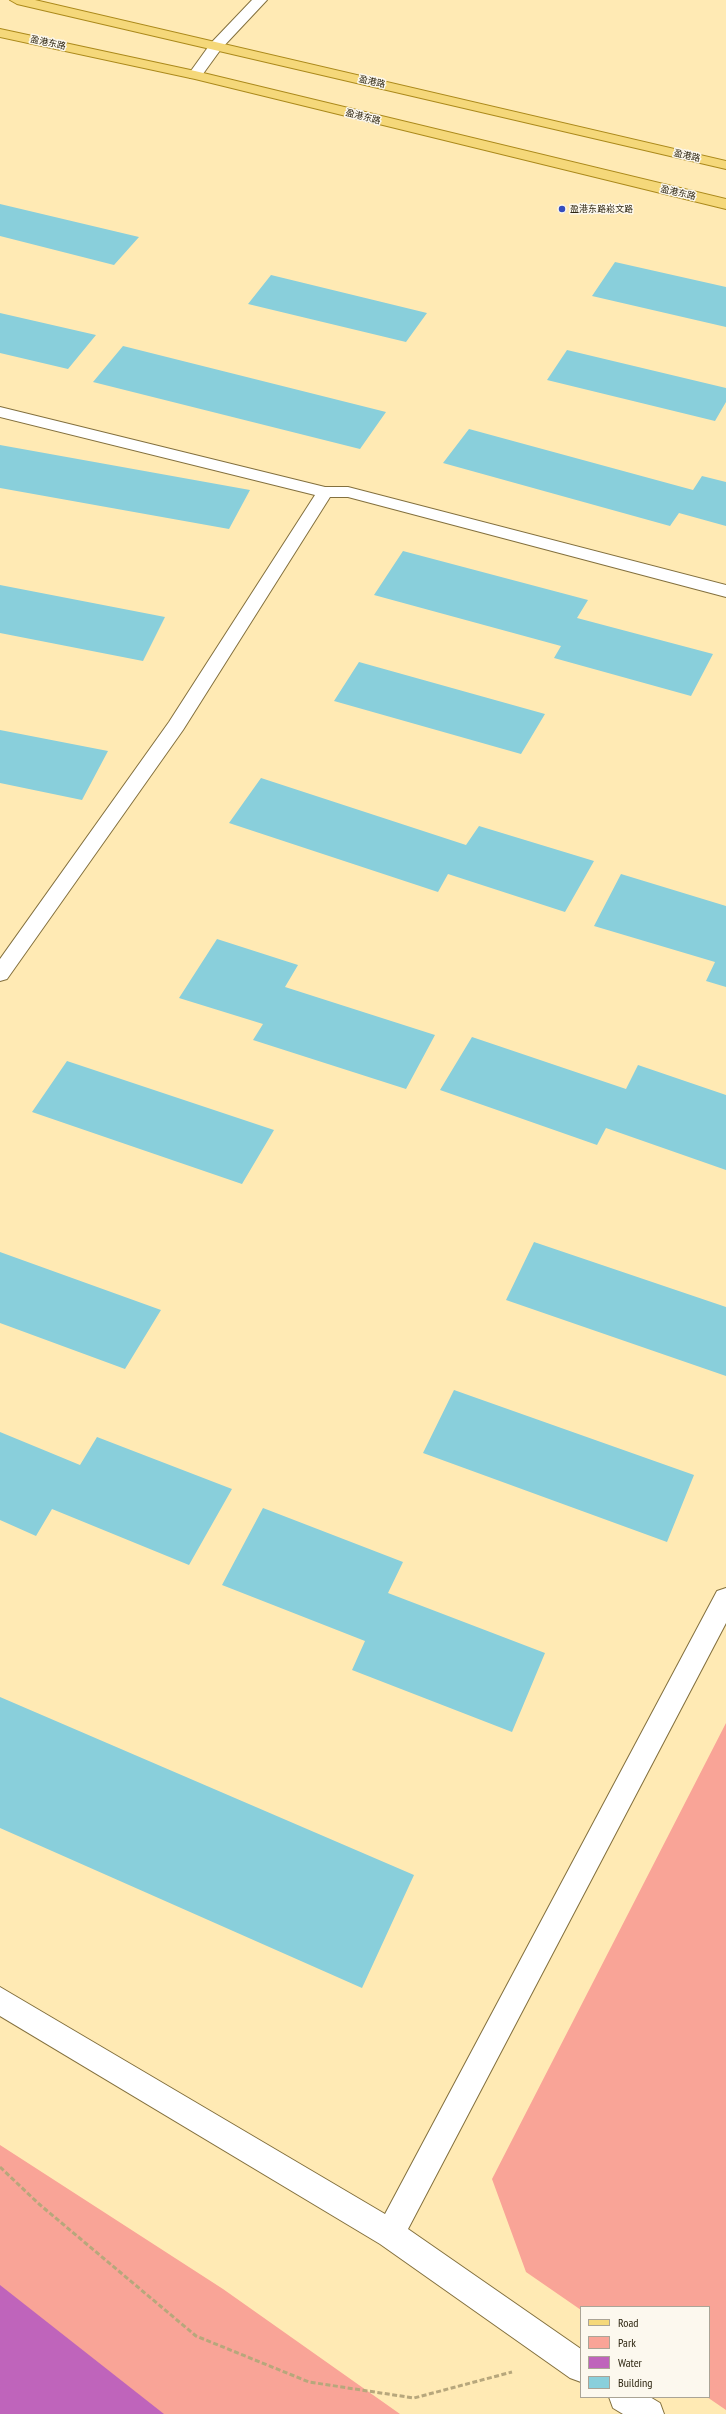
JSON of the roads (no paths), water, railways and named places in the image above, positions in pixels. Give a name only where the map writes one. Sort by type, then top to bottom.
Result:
[{"type":"main road","name":"盈港路","points":[[17,0],[726,164]]},
{"type":"main road","name":"盈港东路","points":[[0,33],[195,75],[726,204]]},
{"type":"street","points":[[195,75],[216,46],[260,0]]},
{"type":"street","points":[[0,412],[326,492],[348,492],[726,591]]},
{"type":"street","points":[[0,974],[176,726],[326,492]]},
{"type":"street","points":[[390,2234],[726,1599]]},
{"type":"street","points":[[0,2001],[390,2234],[574,2362]]},
{"type":"street","points":[[625,2398],[649,2414]]},
{"type":"water","points":[[0,2285],[164,2414],[0,2414]]},
{"type":"place","name":"盈港东路崧文路","points":[[562,209]]}]
